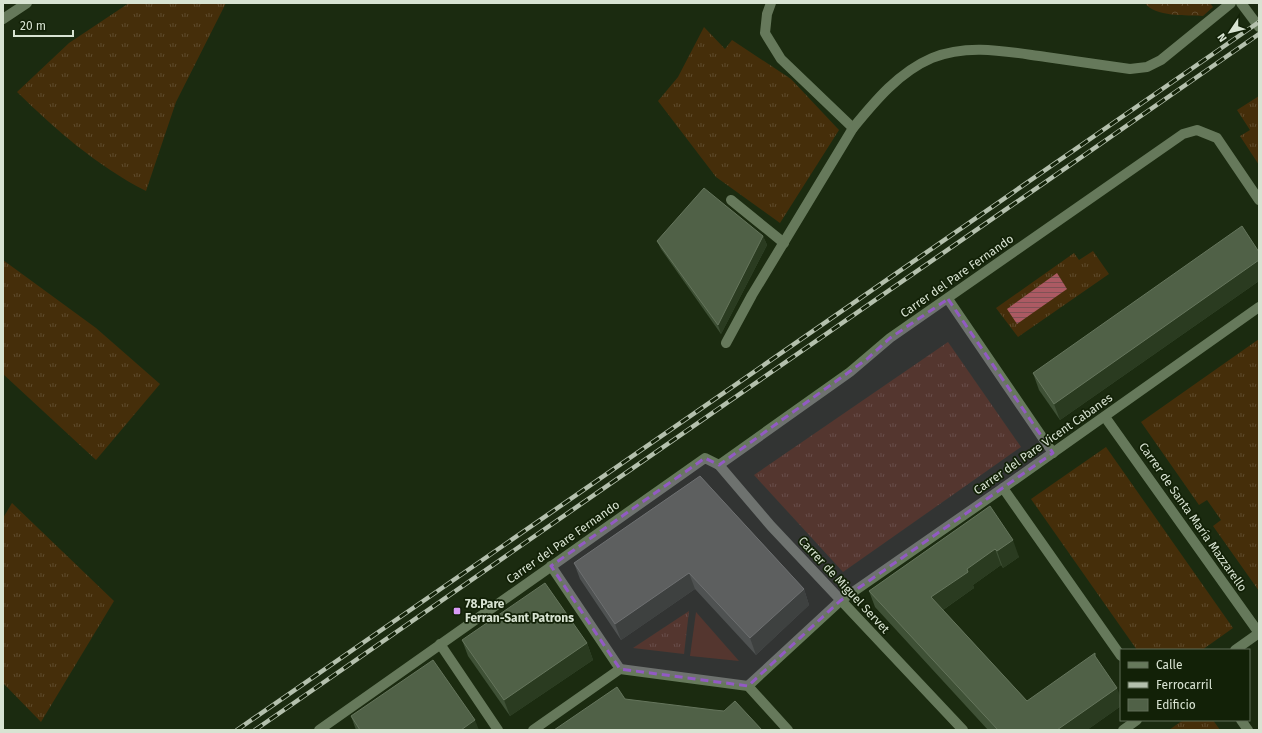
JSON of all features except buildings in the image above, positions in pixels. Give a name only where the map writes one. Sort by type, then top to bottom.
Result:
[{"type":"street","points":[[3,19],[27,3]]},
{"type":"street","points":[[771,3],[767,14],[765,33],[781,59],[853,128]]},
{"type":"street","points":[[726,343],[853,128],[871,106],[902,75],[931,58],[954,51],[971,49],[1000,51],[1130,69],[1147,67],[1161,60],[1231,3]]},
{"type":"street","points":[[1241,3],[1259,27]]},
{"type":"street","name":"Carrer del Pare Fernando","points":[[719,465],[850,372],[890,338],[1183,134],[1197,130],[1217,138],[1259,200]]},
{"type":"street","points":[[731,200],[784,243]]},
{"type":"street","points":[[948,299],[1053,453]]},
{"type":"street","name":"Carrer del Pare Vicent Cabanes","points":[[748,686],[840,601],[1259,307]]},
{"type":"street","name":"Carrer de Santa María Mazzarello","points":[[1105,416],[1259,633]]},
{"type":"street","name":"Carrer del Pare Fernando","points":[[319,730],[331,727],[440,644],[705,458]]},
{"type":"street","name":"Carrer de Miguel Servet","points":[[705,458],[719,465],[771,526],[840,601],[963,730]]},
{"type":"street","points":[[1003,488],[1120,655]]},
{"type":"street","points":[[551,566],[620,669]]},
{"type":"street","points":[[1236,649],[1259,633]]},
{"type":"street","points":[[440,644],[498,730]]},
{"type":"street","points":[[533,730],[620,669],[748,686],[788,730]]},
{"type":"street","points":[[1123,730],[1136,721]]},
{"type":"street","points":[[1242,721],[1248,730]]},
{"type":"highlighted area","points":[[948,299],[1053,453],[840,601],[748,686],[620,669],[551,566],[705,458],[719,465],[867,359],[890,338]]},
{"type":"green space","points":[[129,3],[226,3],[176,102],[146,191],[94,159],[47,120],[17,92],[69,43]]},
{"type":"green space","points":[[1145,3],[1210,3],[1213,7],[1203,16],[1180,15],[1156,11],[1149,8]]},
{"type":"green space","points":[[704,27],[725,49],[732,40],[791,79],[839,130],[780,223],[716,177],[658,101],[678,77]]},
{"type":"green space","points":[[1259,96],[1259,165],[1240,136],[1250,130],[1237,110]]},
{"type":"green space","points":[[1093,251],[1109,274],[1018,337],[996,308],[1074,253],[1079,260]]},
{"type":"green space","points":[[3,260],[96,328],[160,384],[96,460],[3,374]]},
{"type":"green space","points":[[1259,339],[1259,591],[1213,526],[1221,520],[1207,500],[1199,505],[1141,422]]},
{"type":"green space","points":[[948,342],[1021,447],[843,572],[754,475]]},
{"type":"green space","points":[[1106,447],[1233,628],[1203,649],[1136,649],[1031,499]]},
{"type":"green space","points":[[12,503],[114,601],[41,722],[3,683],[3,518]]},
{"type":"green space","points":[[689,611],[684,654],[633,648]]},
{"type":"green space","points":[[696,612],[739,661],[690,656]]},
{"type":"green space","points":[[1182,721],[1214,721],[1220,730],[1169,730]]},
{"type":"shaded area","points":[[1057,273],[1067,289],[1017,324],[1007,309]]},
{"type":"railway","points":[[237,730],[1259,22]]},
{"type":"railway","points":[[255,730],[1259,34]]},
{"type":"place","name":"78.Pare Ferran-Sant Patrons","points":[[457,611]]}]
